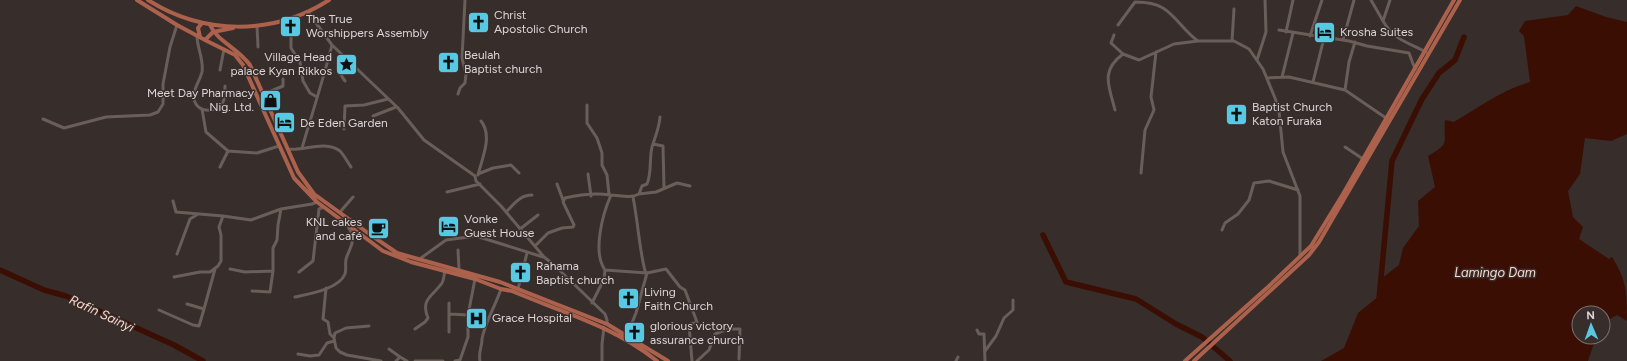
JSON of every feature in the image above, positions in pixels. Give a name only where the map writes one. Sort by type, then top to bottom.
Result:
[{"type":"main road","points":[[137,0],[177,26],[235,55],[243,64],[294,178],[324,208],[383,252],[411,262],[445,270],[501,289],[512,291],[605,326],[628,340],[657,361]]},
{"type":"main road","points":[[148,0],[172,13],[202,23],[235,27],[257,26],[291,19],[308,12],[329,0]]},
{"type":"main road","points":[[1194,361],[1309,255],[1319,242],[1427,52],[1454,0]]},
{"type":"main road","points":[[1185,361],[1311,246],[1324,227],[1415,69],[1460,0]]},
{"type":"main road","points":[[199,36],[198,28],[202,23]]},
{"type":"main road","points":[[210,24],[213,32],[230,44]]},
{"type":"main road","points":[[205,40],[213,32],[235,27]]},
{"type":"main road","points":[[223,30],[222,35],[250,65],[298,172],[314,194],[398,253],[459,269],[518,289],[627,335],[668,361]]},
{"type":"street","points":[[458,94],[460,88],[465,83],[466,74],[462,58],[466,4],[464,0]]},
{"type":"street","points":[[1257,60],[1266,32],[1265,0]]},
{"type":"street","points":[[1286,32],[1293,0]]},
{"type":"street","points":[[1310,36],[1322,0]]},
{"type":"street","points":[[1343,40],[1354,0]]},
{"type":"street","points":[[1371,0],[1388,29],[1401,41],[1427,52]]},
{"type":"street","points":[[1383,21],[1390,0]]},
{"type":"street","points":[[1118,25],[1135,2],[1148,3],[1163,8],[1187,33],[1198,41]]},
{"type":"street","points":[[1232,41],[1234,9]]},
{"type":"street","points":[[308,12],[332,45],[396,106],[424,140],[476,176]]},
{"type":"street","points":[[291,19],[291,48],[300,62],[303,81],[310,93],[317,97]]},
{"type":"street","points":[[42,119],[64,128],[106,117],[154,114],[158,112],[163,104],[163,84],[170,47],[177,26]]},
{"type":"street","points":[[257,26],[258,47]]},
{"type":"street","points":[[1279,30],[1355,42],[1409,53]]},
{"type":"street","points":[[1282,77],[1292,33]]},
{"type":"street","points":[[1114,35],[1111,43],[1123,54],[1139,60],[1174,44],[1198,41],[1232,41],[1249,49],[1257,60],[1266,78],[1279,112],[1283,152],[1300,196],[1300,257]]},
{"type":"street","points":[[199,36],[197,42],[202,57],[202,71],[194,99],[202,109],[206,132],[228,151],[257,153],[279,146]]},
{"type":"street","points":[[1313,82],[1324,38]]},
{"type":"street","points":[[1344,90],[1349,62],[1355,42]]},
{"type":"street","points":[[1409,44],[1409,53],[1415,69]]},
{"type":"street","points":[[302,148],[322,85],[332,45]]},
{"type":"street","points":[[220,70],[224,49]]},
{"type":"street","points":[[1141,173],[1145,130],[1154,114],[1151,97],[1156,52]]},
{"type":"street","points":[[1115,110],[1107,79],[1112,63],[1123,54]]},
{"type":"street","points":[[344,56],[339,71],[340,75],[346,81]]},
{"type":"street","points":[[1266,78],[1282,77],[1313,82],[1344,90],[1386,118]]},
{"type":"street","points":[[264,94],[283,86],[282,78]]},
{"type":"street","points":[[202,109],[210,110],[217,108],[224,99],[225,86]]},
{"type":"street","points":[[344,129],[345,106],[364,104],[388,98]]},
{"type":"street","points":[[587,104],[587,123],[597,138],[602,153],[602,165],[607,175],[610,194],[600,229],[600,264],[605,270],[647,273],[666,269],[680,288],[685,290],[697,322],[689,325],[692,361]]},
{"type":"street","points":[[373,116],[396,106]]},
{"type":"street","points":[[639,194],[642,186],[647,184],[649,178],[653,144],[656,138],[660,117]]},
{"type":"street","points":[[481,120],[486,129],[487,138],[476,180],[506,212],[544,257],[605,314],[607,320],[602,344],[602,361]]},
{"type":"street","points":[[653,144],[663,146],[664,187]]},
{"type":"street","points":[[288,150],[324,146],[340,151],[351,167]]},
{"type":"street","points":[[1345,147],[1363,159]]},
{"type":"street","points":[[220,167],[228,151]]},
{"type":"street","points":[[476,176],[493,168],[511,165],[519,173]]},
{"type":"street","points":[[588,174],[591,196]]},
{"type":"street","points":[[1222,230],[1225,223],[1238,214],[1249,200],[1254,183],[1269,181],[1298,190]]},
{"type":"street","points":[[563,200],[576,196],[610,194],[633,197],[639,194],[656,192],[664,187],[677,183],[690,186]]},
{"type":"street","points":[[447,192],[480,184]]},
{"type":"street","points":[[535,246],[548,233],[562,228],[573,227],[574,225],[557,184]]},
{"type":"street","points":[[506,212],[520,198],[525,195],[532,195]]},
{"type":"street","points":[[340,212],[353,197]]},
{"type":"street","points":[[627,335],[636,313],[647,273],[640,254],[640,234],[633,197]]},
{"type":"street","points":[[173,201],[176,212],[251,220],[281,209],[294,208],[317,202]]},
{"type":"street","points":[[299,272],[313,261],[318,228],[317,213],[319,209],[324,208]]},
{"type":"street","points":[[252,291],[270,292],[273,248],[278,240],[278,225],[281,209]]},
{"type":"street","points":[[177,254],[190,220],[198,214]]},
{"type":"street","points":[[520,229],[538,215]]},
{"type":"street","points":[[159,310],[193,325],[199,326],[215,269],[221,261],[221,235],[219,227],[223,216]]},
{"type":"street","points":[[295,297],[316,293],[340,281],[345,273],[345,260],[352,246],[353,236],[346,224]]},
{"type":"street","points":[[421,258],[446,240],[476,236],[544,257]]},
{"type":"street","points":[[458,250],[459,269]]},
{"type":"street","points":[[518,289],[528,253]]},
{"type":"street","points":[[174,277],[200,272],[210,272],[215,269]]},
{"type":"street","points":[[230,269],[245,272],[272,271]]},
{"type":"street","points":[[415,329],[427,320],[428,318],[425,310],[428,298],[443,282],[445,270]]},
{"type":"street","points":[[592,303],[604,278],[605,270]]},
{"type":"street","points":[[456,361],[460,360],[468,337],[468,314],[475,279]]},
{"type":"street","points":[[326,288],[323,319],[328,322],[330,334],[334,340],[336,348],[347,356],[381,361]]},
{"type":"street","points":[[480,361],[478,353],[482,341],[482,332],[496,304],[501,289]]},
{"type":"street","points":[[986,351],[999,332],[1004,318],[1013,310],[1013,300]]},
{"type":"street","points":[[449,303],[449,332]]},
{"type":"street","points":[[187,304],[204,309]]},
{"type":"street","points":[[450,314],[468,314]]},
{"type":"street","points":[[334,340],[335,334],[339,330],[369,326]]},
{"type":"street","points":[[697,361],[709,350],[715,334],[728,329],[740,329],[739,359]]},
{"type":"street","points":[[977,330],[979,334],[984,334],[986,351],[985,361]]},
{"type":"street","points":[[298,354],[310,356],[319,355],[327,343],[334,340]]},
{"type":"street","points":[[389,349],[407,361]]},
{"type":"street","points":[[396,361],[400,357]]},
{"type":"street","points":[[415,361],[443,361]]},
{"type":"water","name":"Lamingo Dam","points":[[1576,6],[1606,17],[1627,22],[1627,134],[1611,141],[1585,138],[1580,174],[1568,191],[1573,217],[1583,227],[1579,239],[1609,259],[1612,257],[1621,273],[1627,303],[1627,321],[1617,315],[1611,318],[1611,305],[1571,305],[1571,345],[1593,345],[1588,361],[1321,361],[1344,348],[1358,313],[1379,296],[1383,287],[1382,278],[1399,265],[1403,248],[1419,226],[1418,201],[1435,187],[1428,156],[1443,145],[1445,139],[1445,120],[1454,122],[1500,94],[1530,82],[1524,36],[1519,31],[1525,21],[1568,15]]},
{"type":"waterway","points":[[1379,299],[1392,161],[1422,99],[1439,73],[1455,60],[1464,37]]},
{"type":"waterway","points":[[1043,235],[1066,282],[1136,299],[1176,324],[1202,337],[1230,361]]},
{"type":"waterway","name":"Rafin Sainyi","points":[[0,270],[44,290],[66,296],[174,345],[203,361]]},
{"type":"place","name":"Christ Apostolic Church","points":[[478,22]]},
{"type":"place","name":"The True Worshippers Assembly","points":[[290,26]]},
{"type":"place","name":"Krosha Suites","points":[[1324,32]]},
{"type":"place","name":"Beulah Baptist church","points":[[449,62]]},
{"type":"place","name":"Village Head palace Kyan Rikkos","points":[[347,64]]},
{"type":"place","name":"Meet Day Pharmacy Nig. Ltd.","points":[[270,100]]},
{"type":"place","name":"Baptist Church Katon Furaka","points":[[1236,114]]},
{"type":"place","name":"De Eden Garden","points":[[284,123]]},
{"type":"place","name":"Vonke Guest House","points":[[448,226]]},
{"type":"place","name":"KNL cakes and café","points":[[378,229]]},
{"type":"place","name":"Rahama Baptist church","points":[[520,273]]},
{"type":"place","name":"Living Faith Church","points":[[628,299]]},
{"type":"place","name":"Grace Hospital","points":[[477,318]]},
{"type":"place","name":"glorious victory assurance church","points":[[634,333]]}]
